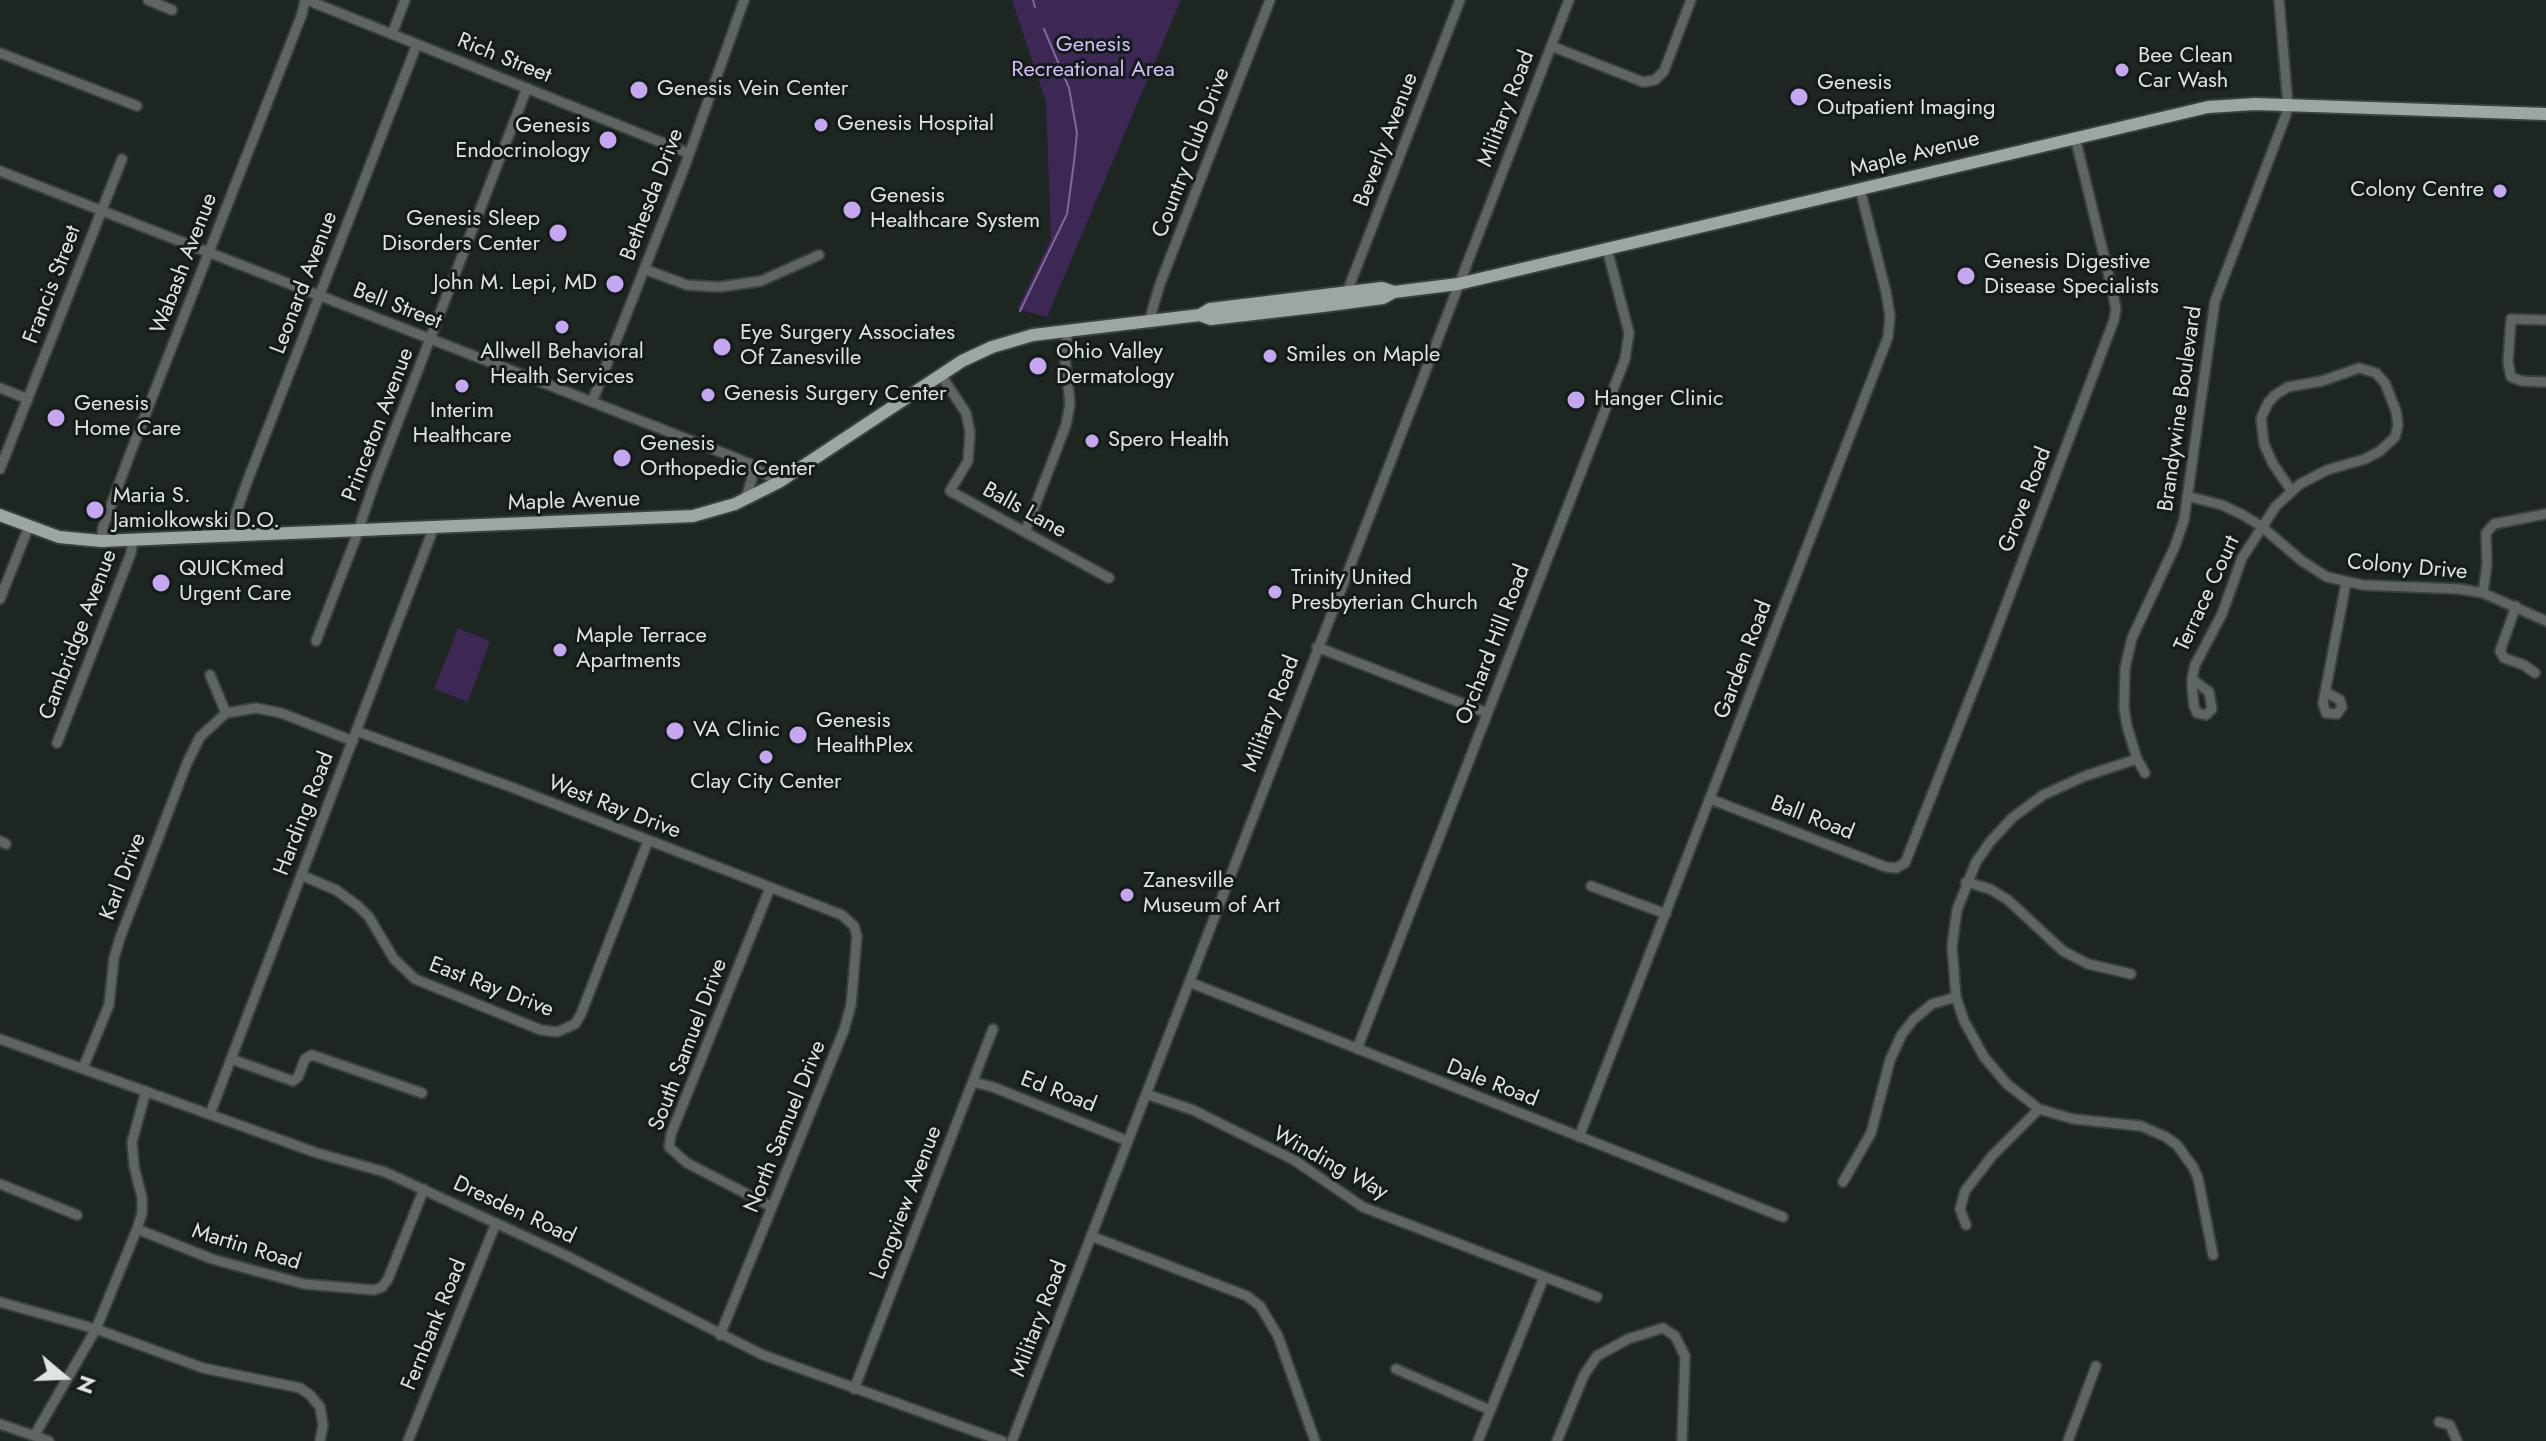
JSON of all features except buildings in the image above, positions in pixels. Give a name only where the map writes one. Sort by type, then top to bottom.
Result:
[{"type":"main road","name":"Maple Avenue","points":[[1200,315],[1211,319],[1383,298],[1394,292],[1458,284],[2200,108],[2255,104],[2546,114]]},
{"type":"main road","name":"Maple Avenue","points":[[0,515],[59,537],[101,541],[693,516],[745,500],[779,482],[962,361],[992,347],[1033,335],[1200,315],[1210,309],[1382,288],[1394,292]]},
{"type":"street","points":[[148,0],[172,10]]},
{"type":"street","name":"Rich Street","points":[[306,0],[688,153]]},
{"type":"street","name":"Wabash Avenue","points":[[101,541],[111,506],[306,0]]},
{"type":"street","points":[[392,34],[405,0]]},
{"type":"street","name":"Bethesda Drive","points":[[592,402],[744,0]]},
{"type":"street","name":"Country Club Drive","points":[[1149,321],[1160,284],[1270,0]]},
{"type":"street","name":"Beverly Avenue","points":[[1347,292],[1460,0]]},
{"type":"street","name":"Military Road","points":[[1012,1441],[1569,0]]},
{"type":"street","points":[[1551,46],[1643,82],[1655,80],[1664,71],[1691,0]]},
{"type":"street","name":"Brandywine Boulevard","points":[[2145,773],[2137,759],[2124,708],[2128,654],[2139,620],[2175,546],[2187,496],[2215,301],[2288,105],[2279,0]]},
{"type":"street","name":"Leonard Avenue","points":[[228,536],[417,44]]},
{"type":"street","points":[[0,53],[137,106]]},
{"type":"street","name":"Princeton Avenue","points":[[316,641],[527,88]]},
{"type":"street","name":"Grove Road","points":[[1901,866],[1905,863],[1954,741],[2114,320],[2116,309],[2112,289],[2075,137]]},
{"type":"street","name":"Francis Street","points":[[0,469],[122,159]]},
{"type":"street","name":"Bell Street","points":[[0,171],[749,463],[779,482]]},
{"type":"street","name":"Garden Road","points":[[1579,1137],[1889,335],[1886,292],[1860,189]]},
{"type":"street","name":"Orchard Hill Road","points":[[1357,1049],[1629,346],[1629,333],[1607,249]]},
{"type":"street","points":[[644,269],[687,285],[708,288],[761,281],[819,255]]},
{"type":"street","points":[[2546,320],[2511,319],[2508,362],[2511,377],[2522,381],[2546,382]]},
{"type":"street","points":[[1025,532],[1063,437],[1070,404],[1064,350],[1069,330]]},
{"type":"street","points":[[1050,333],[1064,350]]},
{"type":"street","points":[[2359,368],[2376,373],[2385,383],[2398,418],[2397,432],[2391,442],[2365,459],[2327,470],[2291,490],[2268,455],[2261,422],[2268,403],[2288,387],[2322,381],[2359,368]]},
{"type":"street","name":"Balls Lane","points":[[941,375],[966,413],[970,432],[968,461],[950,491],[1109,578]]},
{"type":"street","points":[[0,388],[28,399]]},
{"type":"street","points":[[745,500],[752,479],[749,463]]},
{"type":"street","name":"Terrace Court","points":[[2192,679],[2197,658],[2229,597],[2242,558],[2261,526],[2291,490]]},
{"type":"street","name":"Colony Drive","points":[[2187,496],[2222,505],[2261,526],[2313,570],[2346,583],[2483,593],[2546,621]]},
{"type":"street","points":[[2483,593],[2487,564],[2486,533],[2494,524],[2546,514]]},
{"type":"street","points":[[0,599],[29,526]]},
{"type":"street","name":"Harding Road","points":[[210,1114],[434,527]]},
{"type":"street","name":"Cambridge Avenue","points":[[57,743],[131,553],[133,540]]},
{"type":"street","points":[[2326,692],[2346,583]]},
{"type":"street","points":[[2516,606],[2500,651],[2504,658],[2524,665],[2535,673]]},
{"type":"street","points":[[1317,647],[1487,713]]},
{"type":"street","points":[[210,675],[226,713],[256,708],[273,710],[354,736]]},
{"type":"street","name":"Karl Drive","points":[[83,1068],[109,1005],[114,958],[120,938],[185,767],[200,737],[226,713]]},
{"type":"street","name":"West Ray Drive","points":[[354,736],[511,787],[842,915],[854,926]]},
{"type":"street","points":[[2137,759],[2068,783],[2025,807],[1990,842],[1966,882],[1953,931],[1952,963],[1956,997],[1964,1021],[1984,1057],[2007,1084],[2039,1109],[2073,1119],[2141,1126],[2177,1145],[2198,1178],[2213,1255]]},
{"type":"street","name":"Ball Road","points":[[1710,799],[1886,867],[1901,866]]},
{"type":"street","name":"East Ray Drive","points":[[301,875],[336,890],[358,906],[369,917],[394,959],[415,979],[541,1030],[557,1032],[567,1030],[581,1014],[648,841]]},
{"type":"street","points":[[1966,882],[1990,889],[2008,900],[2063,951],[2088,964],[2131,974]]},
{"type":"street","points":[[1591,886],[1666,914]]},
{"type":"street","name":"South Samuel Drive","points":[[770,888],[671,1134],[669,1147],[687,1163],[772,1207]]},
{"type":"street","name":"North Samuel Drive","points":[[720,1335],[848,1017],[856,953],[854,926]]},
{"type":"street","name":"Dale Road","points":[[1189,982],[1783,1217]]},
{"type":"street","points":[[1843,1182],[1871,1133],[1890,1060],[1902,1034],[1932,1004],[1956,997]]},
{"type":"street","name":"Longview Avenue","points":[[854,1389],[993,1029]]},
{"type":"street","name":"Dresden Road","points":[[0,1039],[317,1153],[385,1172],[602,1273],[783,1364],[1002,1441]]},
{"type":"street","points":[[231,1059],[293,1081],[298,1077],[305,1059],[312,1055],[422,1093]]},
{"type":"street","name":"Ed Road","points":[[973,1082],[1128,1141]]},
{"type":"street","points":[[34,1436],[96,1329],[137,1229],[142,1198],[132,1142],[146,1091]]},
{"type":"street","name":"Winding Way","points":[[1146,1094],[1193,1110],[1294,1160],[1363,1207],[1597,1297]]},
{"type":"street","points":[[1966,1225],[1960,1209],[1965,1191],[1992,1156],[2039,1109]]},
{"type":"street","points":[[0,1184],[77,1215]]},
{"type":"street","name":"Martin Road","points":[[137,1229],[200,1255],[260,1274],[315,1286],[374,1290],[382,1287],[388,1279],[424,1189]]},
{"type":"street","name":"Fernbank Road","points":[[408,1441],[496,1223]]},
{"type":"street","points":[[1091,1236],[1247,1296],[1260,1306],[1278,1336],[1315,1441]]},
{"type":"street","points":[[1478,1441],[1544,1277]]},
{"type":"street","points":[[0,1302],[96,1329],[203,1368],[300,1388],[320,1407],[323,1417],[320,1440]]},
{"type":"street","points":[[1557,1441],[1584,1375],[1597,1356],[1657,1328],[1669,1330],[1682,1346],[1686,1364],[1682,1441]]},
{"type":"street","points":[[2068,1441],[2096,1366]]},
{"type":"street","points":[[1396,1369],[1490,1410]]},
{"type":"street","points":[[2439,1422],[2450,1425],[2457,1441]]},
{"type":"street","points":[[0,1424],[49,1441]]},
{"type":"green space","name":"Genesis Recreational Area","points":[[1012,0],[1181,0],[1047,317],[1017,309],[1051,239],[1046,102]]},
{"type":"green space","points":[[458,628],[490,641],[468,702],[434,689]]},
{"type":"waterway","points":[[1033,0],[1035,7]]},
{"type":"waterway","points":[[1020,311],[1067,214],[1077,133],[1069,88],[1044,29]]},
{"type":"place","name":"Bee Clean Car Wash","points":[[2122,70]]},
{"type":"place","name":"Genesis Vein Center","points":[[639,90]]},
{"type":"place","name":"Genesis Outpatient Imaging","points":[[1799,97]]},
{"type":"place","name":"Genesis Hospital","points":[[821,125]]},
{"type":"place","name":"Genesis Endocrinology","points":[[608,140]]},
{"type":"place","name":"Colony Centre","points":[[2500,191]]},
{"type":"place","name":"Genesis Healthcare System","points":[[852,210]]},
{"type":"place","name":"Genesis Sleep Disorders Center","points":[[558,233]]},
{"type":"place","name":"Genesis Digestive Disease Specialists","points":[[1966,276]]},
{"type":"place","name":"John M. Lepi, MD","points":[[615,284]]},
{"type":"place","name":"Allwell Behavioral Health Services","points":[[562,327]]},
{"type":"place","name":"Eye Surgery Associates Of Zanesville","points":[[722,347]]},
{"type":"place","name":"Smiles on Maple","points":[[1270,356]]},
{"type":"place","name":"Ohio Valley Dermatology","points":[[1038,366]]},
{"type":"place","name":"Interim Healthcare","points":[[462,386]]},
{"type":"place","name":"Genesis Surgery Center","points":[[708,395]]},
{"type":"place","name":"Hanger Clinic","points":[[1576,400]]},
{"type":"place","name":"Genesis Home Care","points":[[56,418]]},
{"type":"place","name":"Spero Health","points":[[1092,441]]},
{"type":"place","name":"Genesis Orthopedic Center","points":[[622,458]]},
{"type":"place","name":"Maria S. Jamiolkowski D.O.","points":[[95,510]]},
{"type":"place","name":"QUICKmed Urgent Care","points":[[161,583]]},
{"type":"place","name":"Trinity United Presbyterian Church","points":[[1275,592]]},
{"type":"place","name":"Maple Terrace Apartments","points":[[560,650]]},
{"type":"place","name":"VA Clinic","points":[[675,731]]},
{"type":"place","name":"Genesis HealthPlex","points":[[798,735]]},
{"type":"place","name":"Clay City Center","points":[[766,757]]},
{"type":"place","name":"Zanesville Museum of Art","points":[[1127,895]]}]
